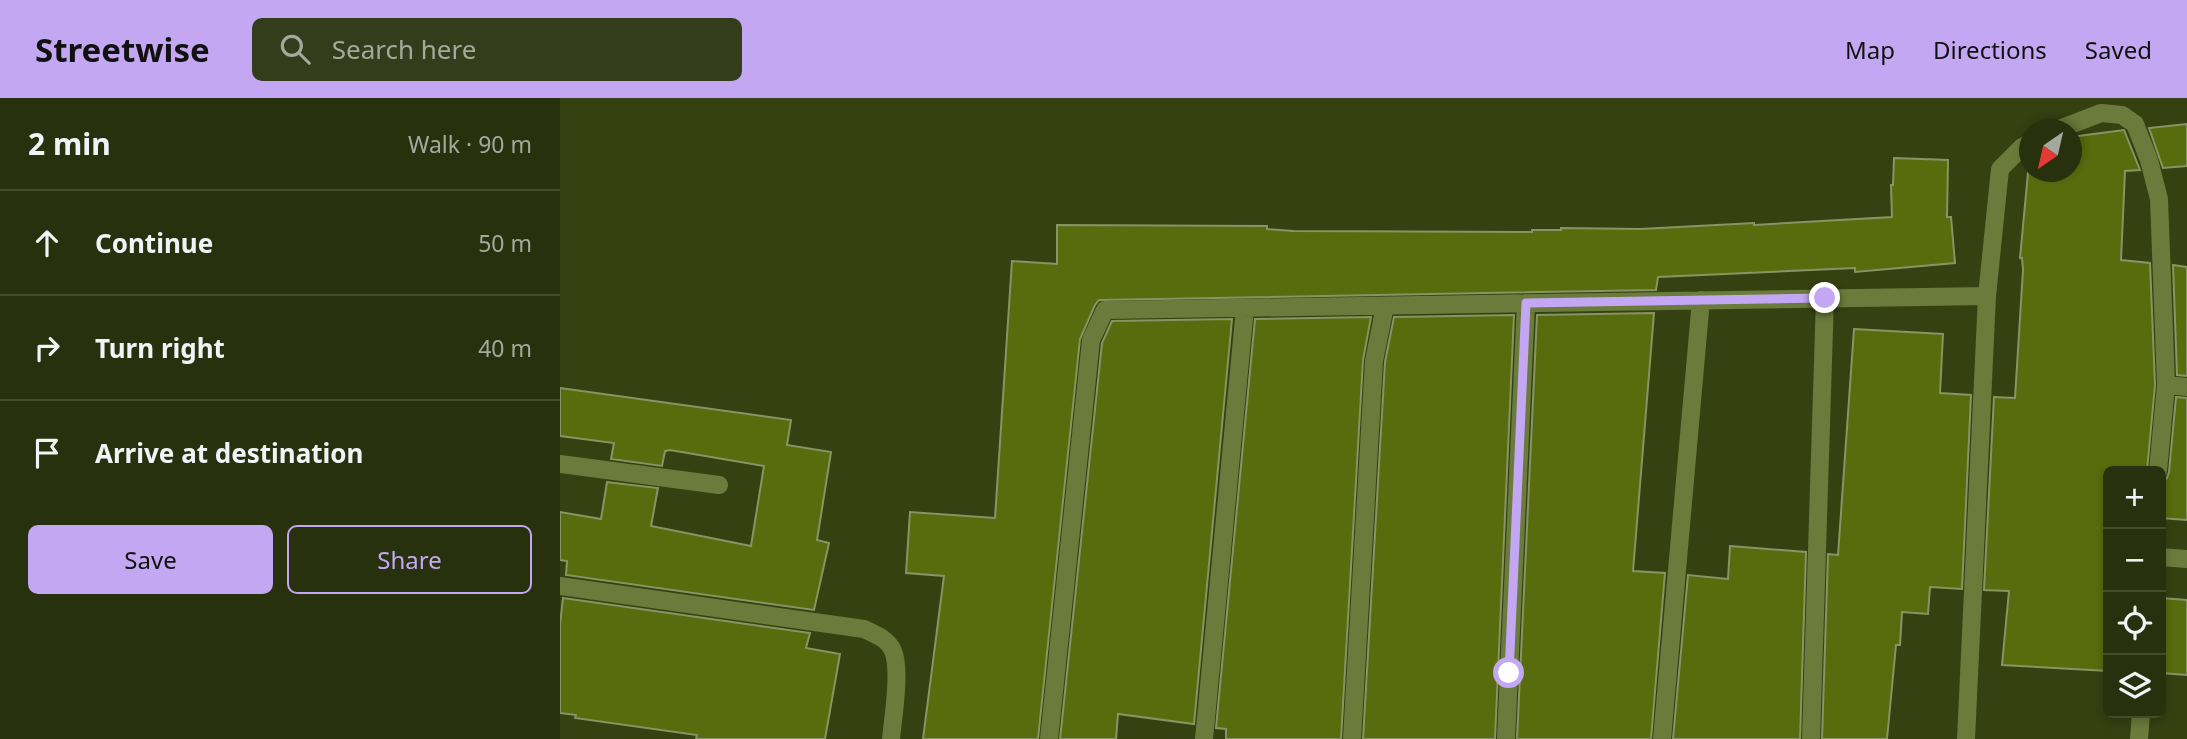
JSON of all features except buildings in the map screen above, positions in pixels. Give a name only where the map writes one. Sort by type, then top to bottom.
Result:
[{"type":"lane","points":[[2082,120],[2101,113],[2122,115],[2135,124],[2159,200],[2166,385],[2158,466]]},
{"type":"lane","points":[[1966,739],[1987,296],[2000,169],[2019,150]]},
{"type":"lane","points":[[1049,739],[1091,340],[1105,310],[1987,296]]},
{"type":"lane","points":[[1811,739],[1825,298]]},
{"type":"lane","points":[[1661,739],[1701,300]]},
{"type":"lane","points":[[1506,739],[1526,303]]},
{"type":"lane","points":[[1352,739],[1374,361],[1385,306]]},
{"type":"lane","points":[[1204,739],[1245,307]]},
{"type":"lane","points":[[2166,385],[2187,387]]},
{"type":"lane","points":[[560,464],[719,485]]},
{"type":"lane","points":[[2166,557],[2187,559]]},
{"type":"lane","points":[[560,586],[864,629],[881,636],[893,650],[896,668],[891,739]]},
{"type":"lane","points":[[2142,718],[2145,738]]},
{"type":"route","points":[[1509,673],[1526,303],[1825,298]]}]
